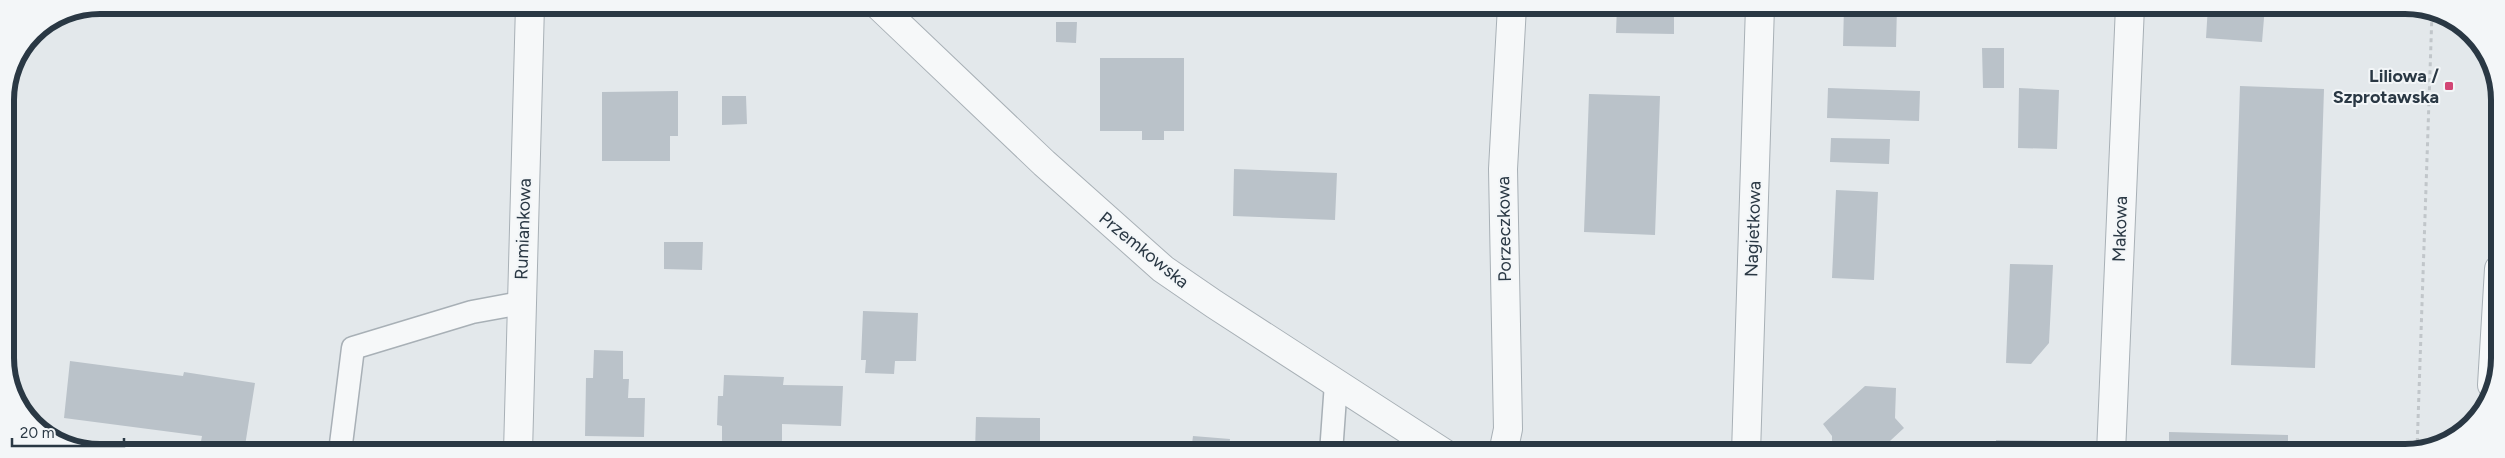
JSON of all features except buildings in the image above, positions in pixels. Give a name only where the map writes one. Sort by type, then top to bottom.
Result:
[{"type":"street","name":"Rumiankowa","points":[[518,444],[530,14]]},
{"type":"street","name":"Przemkowska","points":[[889,14],[1051,170],[1163,269],[1431,444]]},
{"type":"street","name":"Porzeczkowa","points":[[1505,444],[1508,430],[1503,169],[1512,14]]},
{"type":"street","name":"Nagietkowa","points":[[1746,444],[1760,14]]},
{"type":"street","name":"Makowa","points":[[2111,444],[2130,14]]},
{"type":"lane","points":[[341,444],[353,348],[472,312],[521,303]]},
{"type":"lane","points":[[1332,444],[1336,383]]},
{"type":"path","points":[[2417,443],[2432,18]]},
{"type":"place","name":"Liliowa / Szprotawska","points":[[2449,86]]}]
